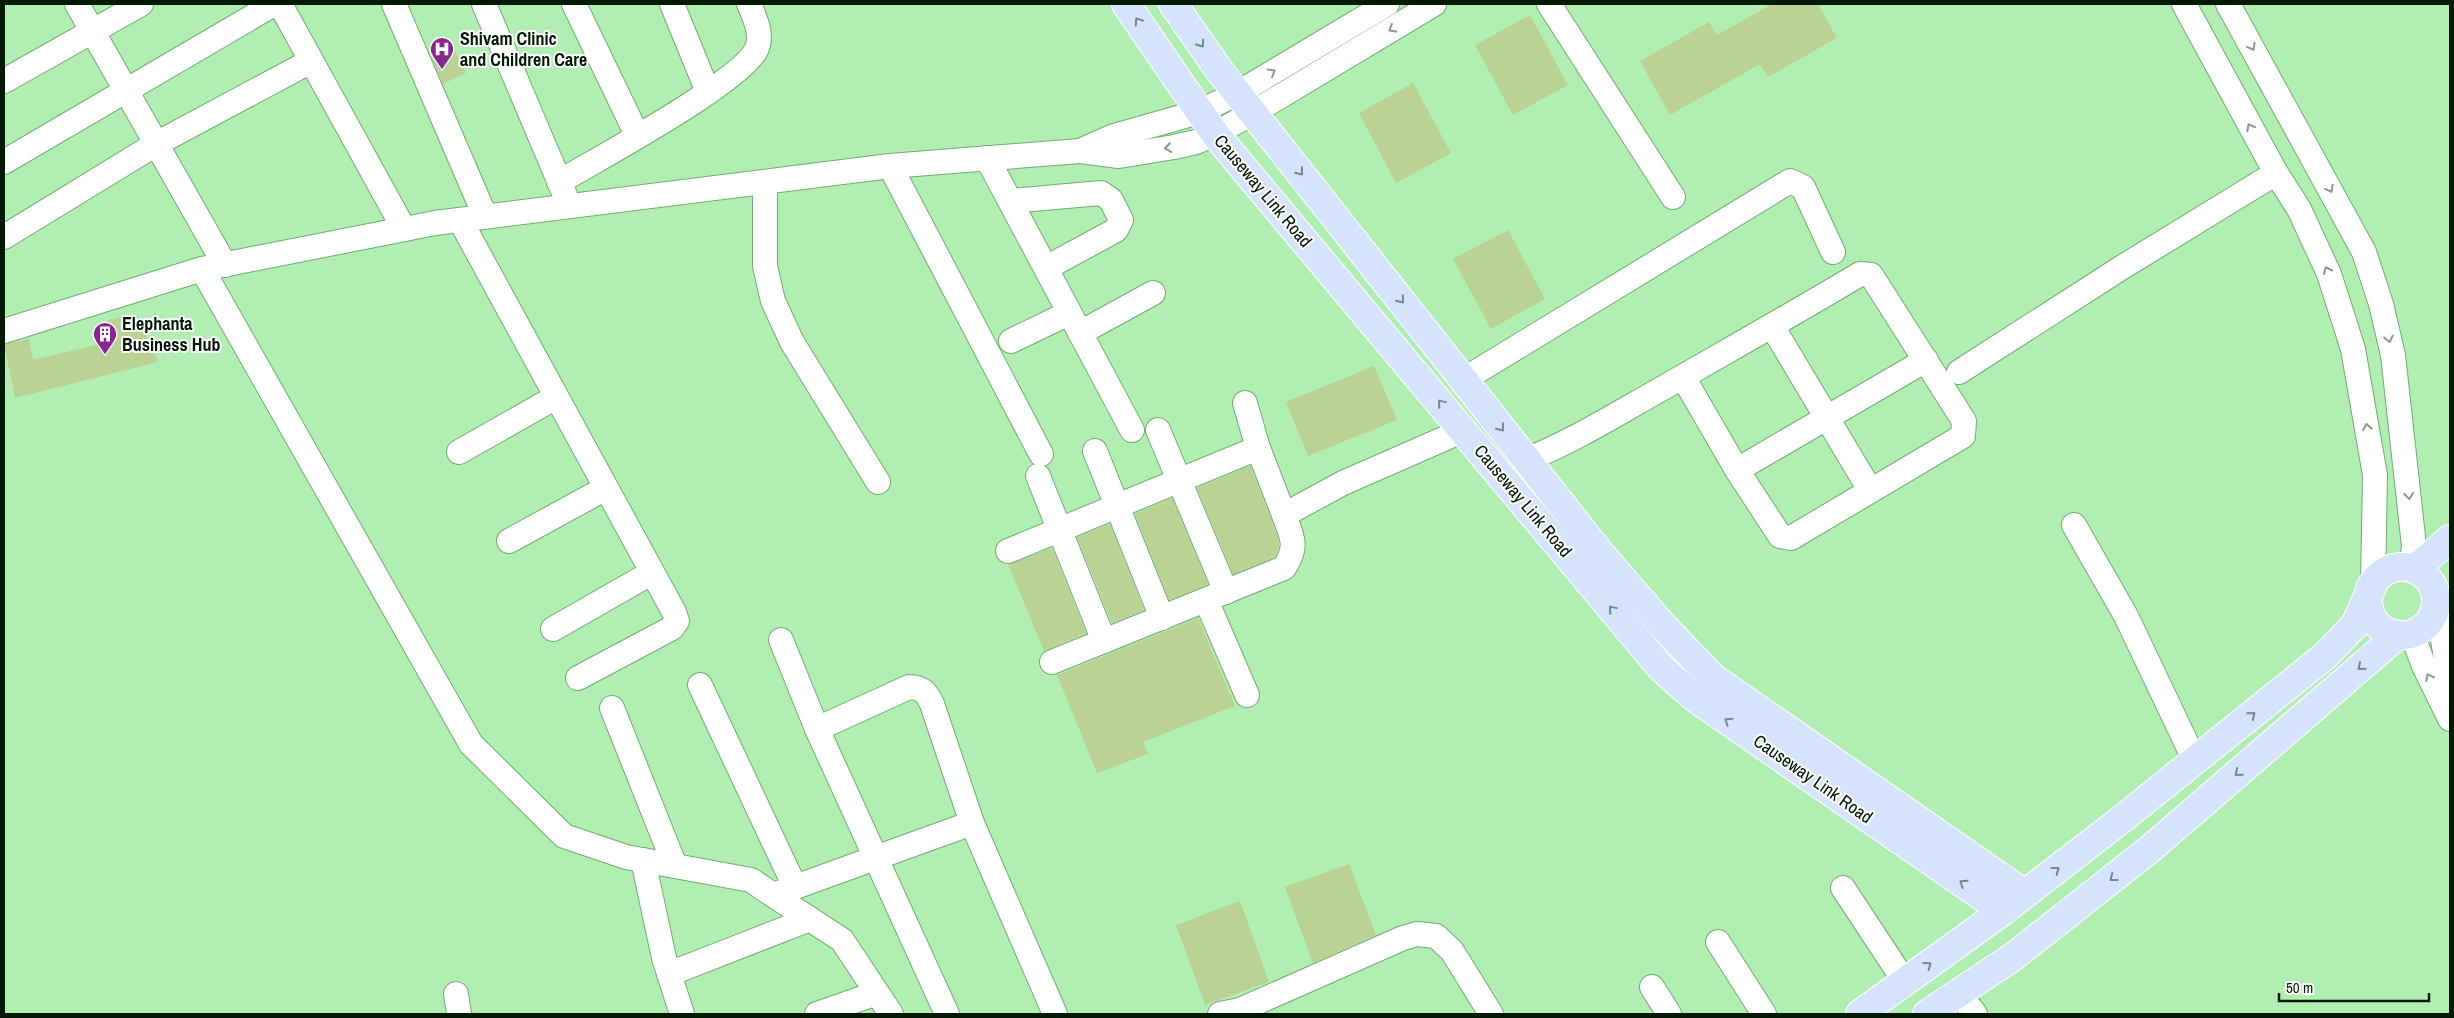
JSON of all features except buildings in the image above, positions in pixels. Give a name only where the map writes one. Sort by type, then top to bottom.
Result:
[{"type":"main road","name":"Causeway Link Road","points":[[1126,4],[1215,134],[1661,668],[1695,698],[2003,911]]},
{"type":"main road","name":"Causeway Link Road","points":[[1173,4],[1218,70],[1246,102],[1526,460],[1658,621],[1712,677],[2025,894]]},
{"type":"main road","points":[[2413,569],[2450,539]]},
{"type":"main road","points":[[1860,1014],[2003,911],[2325,656],[2355,625],[2372,585],[2385,572],[2402,567],[2413,569],[2444,593],[2430,622],[2422,629],[2405,634],[2389,632],[2374,621],[2369,603],[2372,585]]},
{"type":"main road","points":[[1927,1014],[2012,957],[2150,850],[2405,634]]},
{"type":"street","points":[[77,4],[225,265]]},
{"type":"street","points":[[4,81],[140,4]]},
{"type":"street","points":[[4,162],[274,4]]},
{"type":"street","points":[[280,4],[404,229]]},
{"type":"street","points":[[394,4],[485,216]]},
{"type":"street","points":[[484,4],[569,206]]},
{"type":"street","points":[[574,4],[637,135]]},
{"type":"street","points":[[672,4],[708,92]]},
{"type":"street","points":[[559,182],[708,92],[748,63],[758,47],[759,34],[749,4]]},
{"type":"street","points":[[4,331],[202,269],[404,229],[485,216],[890,166],[1080,151],[1119,156],[1174,147],[1215,134],[1246,102],[1387,4]]},
{"type":"street","points":[[1080,151],[1114,136],[1199,112],[1246,102],[1434,4]]},
{"type":"street","points":[[1550,4],[1673,197]]},
{"type":"street","points":[[2184,4],[2276,173],[2299,209],[2329,274],[2353,349],[2376,475],[2372,585]]},
{"type":"street","points":[[2228,4],[2364,252],[2381,304],[2393,356],[2414,546],[2413,569]]},
{"type":"street","points":[[4,238],[156,144],[311,61]]},
{"type":"street","points":[[987,158],[1132,430]]},
{"type":"street","points":[[890,166],[1039,465],[1060,530],[1104,641]]},
{"type":"street","points":[[1959,372],[2121,268],[2276,173]]},
{"type":"street","points":[[765,182],[765,266],[773,301],[792,342],[878,482]]},
{"type":"street","points":[[1463,380],[1790,182],[1803,187],[1833,252]]},
{"type":"street","points":[[1010,201],[1101,193],[1111,200],[1120,220],[1116,230],[1046,268]]},
{"type":"street","points":[[460,220],[674,612],[677,621],[672,628],[578,678]]},
{"type":"street","points":[[202,269],[471,744],[564,836],[643,860],[751,880],[784,891],[972,823]]},
{"type":"street","points":[[1526,460],[1559,447],[1860,274],[1871,275],[1926,360],[1964,421],[1963,436],[1790,538],[1780,536],[1737,470],[1682,377]]},
{"type":"street","points":[[1011,341],[1075,323],[1153,293]]},
{"type":"street","points":[[1772,326],[1870,490]]},
{"type":"street","points":[[1737,470],[1926,360]]},
{"type":"street","points":[[459,452],[556,397]]},
{"type":"street","points":[[1052,662],[1284,568],[1293,555],[1292,536],[1258,448],[1245,403]]},
{"type":"street","points":[[1158,430],[1179,482],[1246,694]]},
{"type":"street","points":[[1284,515],[1343,484],[1464,430]]},
{"type":"street","points":[[1008,551],[1258,448]]},
{"type":"street","points":[[1095,451],[1162,618]]},
{"type":"street","points":[[509,541],[606,488]]},
{"type":"street","points":[[2074,525],[2126,616],[2194,761]]},
{"type":"street","points":[[553,628],[652,573]]},
{"type":"street","points":[[2444,593],[2450,684]]},
{"type":"street","points":[[2405,634],[2424,666],[2450,719]]},
{"type":"street","points":[[781,640],[817,730],[874,859],[947,1014]]},
{"type":"street","points":[[700,685],[784,891],[810,919],[842,940],[891,1014]]},
{"type":"street","points":[[817,730],[909,687],[918,687],[928,694],[972,823],[1055,1014]]},
{"type":"street","points":[[612,708],[676,866]]},
{"type":"street","points":[[643,860],[668,974],[682,1014]]},
{"type":"street","points":[[1843,888],[1905,982]]},
{"type":"street","points":[[668,974],[810,919]]},
{"type":"street","points":[[1220,1014],[1240,1010],[1403,938],[1417,934],[1436,936],[1452,951],[1491,1014]]},
{"type":"street","points":[[1718,942],[1764,1014]]},
{"type":"street","points":[[1652,987],[1669,1014]]},
{"type":"street","points":[[817,1014],[877,993]]},
{"type":"street","points":[[1959,993],[1975,1014]]},
{"type":"place","name":"Shivam Clinic and Children Care","points":[[442,70]]},
{"type":"place","name":"Elephanta Business Hub","points":[[105,355]]}]
